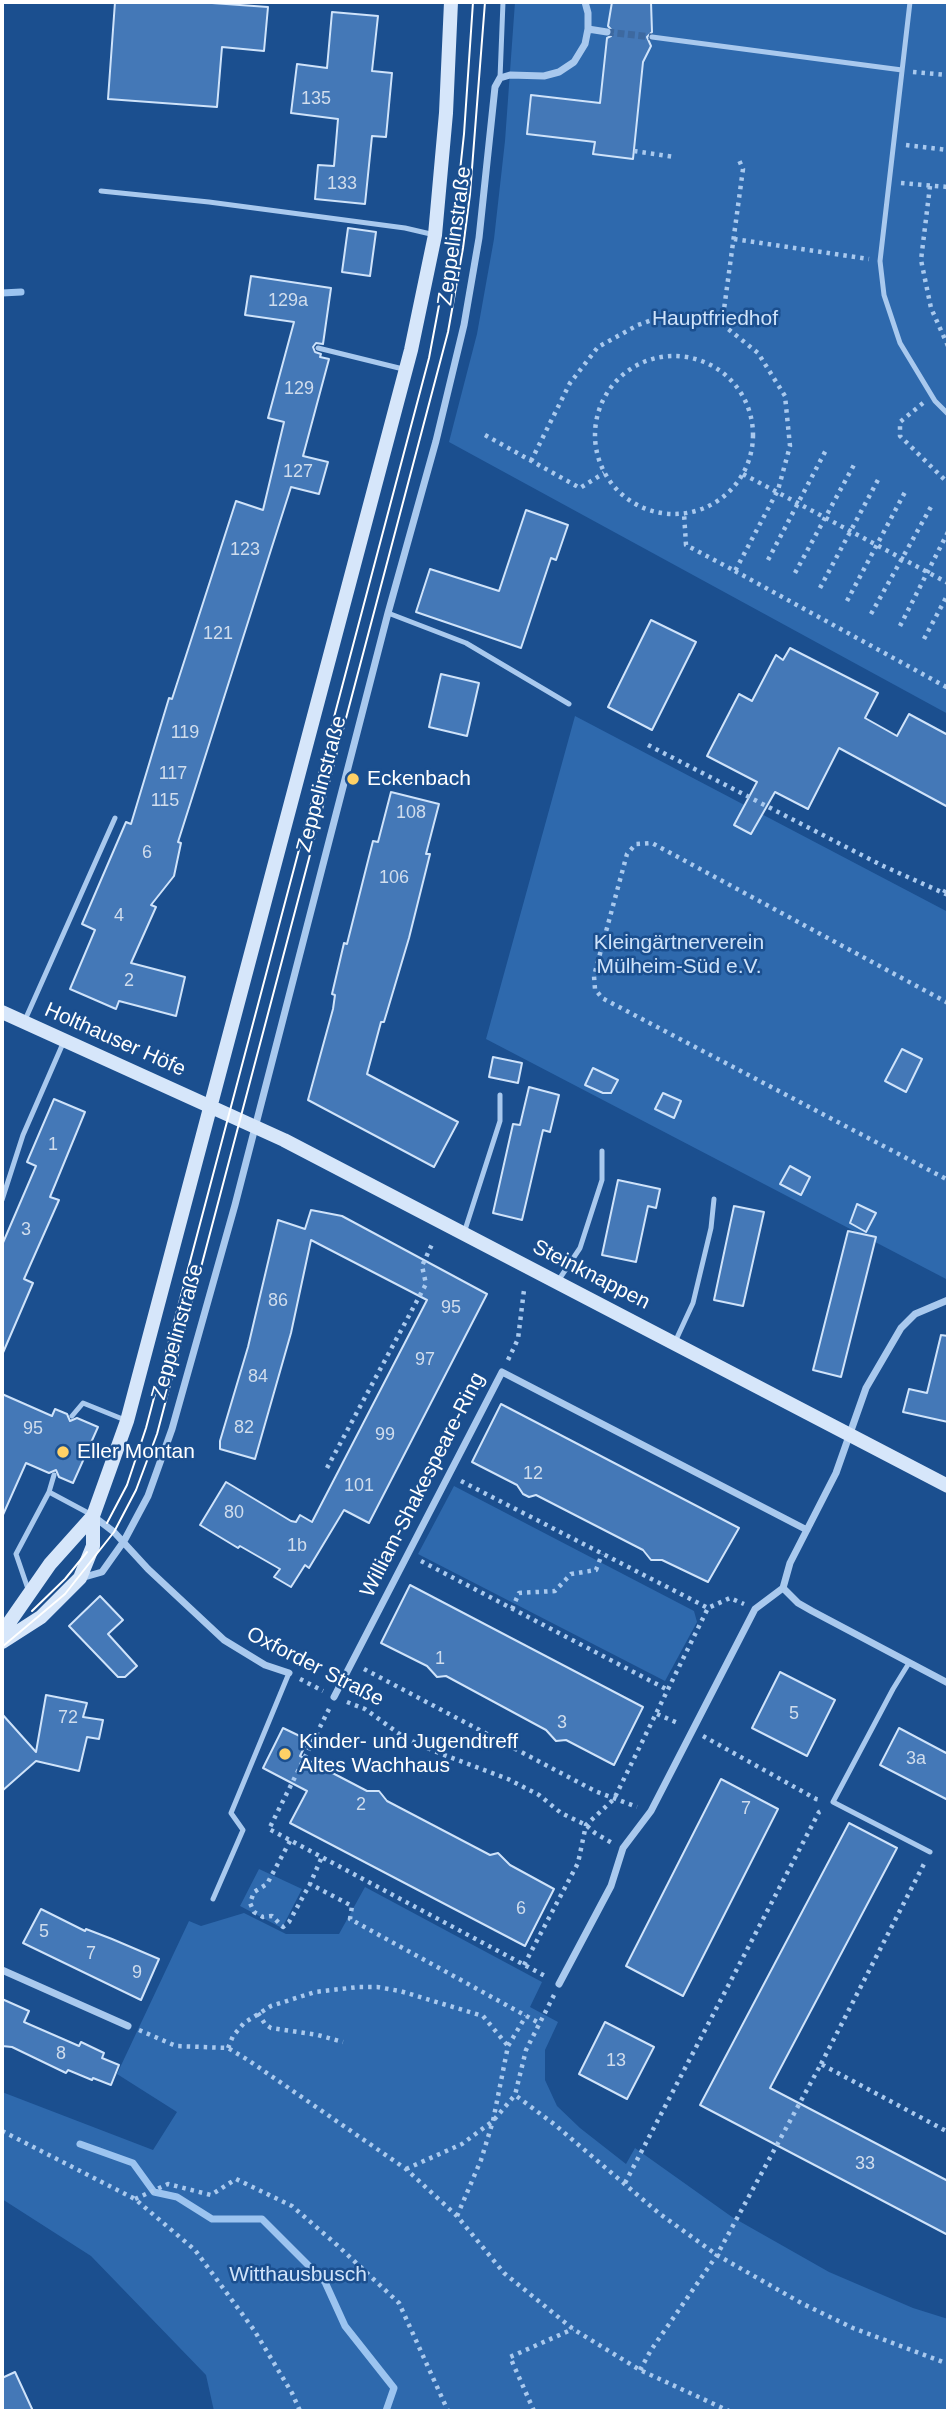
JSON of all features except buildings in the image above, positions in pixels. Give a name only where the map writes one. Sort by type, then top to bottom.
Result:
[{"type":"main road","name":"Zeppelinstraße","points":[[2,1642],[41,1616],[80,1578],[93,1546],[93,1516],[127,1422],[406,369],[435,235],[446,113],[451,2]]},
{"type":"main road","name":"Holthauser Höfe","points":[[2,1012],[211,1106]]},
{"type":"main road","name":"Steinknappen","points":[[211,1106],[558,1281],[948,1486]]},
{"type":"main road","name":"Zeppelinstraße","points":[[2,1633],[50,1564],[93,1516]]},
{"type":"street","points":[[500,78],[510,75],[544,76],[559,72],[574,62],[585,44],[588,29],[589,13],[585,2]]},
{"type":"street","points":[[588,29],[607,32]]},
{"type":"street","name":"Zeppelinstraße","points":[[80,1578],[102,1572],[124,1541],[148,1496],[172,1429],[235,1205],[464,325],[479,238],[495,87],[500,78]]},
{"type":"street","points":[[559,1984],[611,1886],[622,1848],[651,1811],[755,1609],[783,1588],[790,1563],[836,1473],[866,1388],[901,1328],[915,1314],[948,1300]]},
{"type":"street","name":"William-Shakespeare-Ring","points":[[334,1697],[502,1372],[807,1530]]},
{"type":"street","name":"Oxforder Straße","points":[[93,1516],[124,1541],[148,1569],[224,1640],[265,1665],[289,1673]]},
{"type":"street","points":[[783,1588],[811,1611],[948,1683]]},
{"type":"street","points":[[2,1970],[128,2026]]},
{"type":"lane","points":[[500,78],[503,2]]},
{"type":"lane","points":[[910,2],[880,261],[884,295],[900,344],[932,396],[948,414]]},
{"type":"lane","points":[[652,37],[902,71]]},
{"type":"lane","points":[[101,191],[209,202],[405,228],[435,235]]},
{"type":"lane","points":[[318,348],[406,369]]},
{"type":"lane","points":[[388,613],[466,643],[569,704]]},
{"type":"lane","points":[[24,1022],[115,818]]},
{"type":"lane","points":[[2,1200],[23,1135],[64,1041]]},
{"type":"lane","points":[[464,1233],[500,1121],[500,1095]]},
{"type":"lane","points":[[558,1281],[580,1248],[602,1180],[602,1150]]},
{"type":"lane","points":[[675,1342],[693,1303],[711,1228],[714,1199]]},
{"type":"lane","points":[[72,1416],[83,1403],[127,1422]]},
{"type":"lane","points":[[29,1592],[16,1554],[49,1492],[54,1475]]},
{"type":"lane","points":[[49,1492],[93,1516]]},
{"type":"lane","points":[[909,1663],[833,1802],[930,1852]]},
{"type":"lane","points":[[213,1899],[243,1830],[231,1813],[289,1673]]},
{"type":"path","points":[[902,71],[948,75]]},
{"type":"path","points":[[894,144],[948,150]]},
{"type":"path","points":[[634,151],[675,157]]},
{"type":"path","points":[[722,324],[743,169],[738,158]]},
{"type":"path","points":[[890,182],[948,187]]},
{"type":"path","points":[[930,186],[921,260],[931,308],[948,346]]},
{"type":"path","points":[[734,239],[880,261]]},
{"type":"path","points":[[531,461],[570,383],[598,347],[638,325],[655,319],[722,324],[758,353],[785,396],[790,446],[778,490],[735,571]]},
{"type":"path","points":[[677,355],[703,361],[726,375],[743,396],[752,421],[752,448],[743,474],[728,493],[708,507],[684,513],[660,513],[638,506],[618,492],[604,473],[596,446],[596,418],[607,393],[626,372],[650,359],[677,355]]},
{"type":"path","points":[[932,396],[900,422],[900,436],[948,483]]},
{"type":"path","points":[[485,435],[580,488],[604,473]]},
{"type":"path","points":[[768,560],[827,450]]},
{"type":"path","points":[[795,573],[855,463]]},
{"type":"path","points":[[743,474],[778,490],[948,583]]},
{"type":"path","points":[[820,588],[879,478]]},
{"type":"path","points":[[847,601],[905,492]]},
{"type":"path","points":[[871,614],[932,505]]},
{"type":"path","points":[[684,513],[686,545],[948,688]]},
{"type":"path","points":[[900,626],[948,532]]},
{"type":"path","points":[[924,639],[948,594]]},
{"type":"path","points":[[648,745],[881,865],[946,894],[948,886]]},
{"type":"path","points":[[948,1003],[652,843],[636,844],[627,853],[594,976],[595,989],[602,998],[948,1180]]},
{"type":"path","points":[[327,1468],[426,1284],[422,1265],[433,1242]]},
{"type":"path","points":[[502,1372],[518,1339],[524,1290]]},
{"type":"path","points":[[448,1475],[708,1608]]},
{"type":"path","points":[[407,1554],[668,1690]]},
{"type":"path","points":[[512,1609],[519,1593],[555,1591],[570,1574],[596,1570],[602,1554]]},
{"type":"path","points":[[524,1965],[578,1863],[586,1825],[614,1799],[708,1608],[730,1598],[755,1609]]},
{"type":"path","points":[[351,1663],[614,1799],[651,1811]]},
{"type":"path","name":"Oxforder Straße","points":[[289,1673],[334,1697],[365,1709],[405,1738],[539,1795],[561,1814],[586,1825],[622,1848]]},
{"type":"path","points":[[334,1697],[269,1829],[559,1984],[526,2050],[515,2095],[493,2121],[462,2144],[406,2169]]},
{"type":"path","points":[[657,1714],[692,1730],[816,1799],[833,1802]]},
{"type":"path","points":[[625,2183],[819,1812],[833,1802]]},
{"type":"path","points":[[290,1842],[267,1884],[254,1892],[250,1903],[254,1912],[262,1917],[272,1916],[283,1927],[289,1922],[321,1859]]},
{"type":"path","points":[[640,2370],[650,2350],[717,2255],[821,2064],[930,1852]]},
{"type":"path","points":[[310,1884],[352,1906],[349,1919],[539,2023]]},
{"type":"path","points":[[228,2048],[233,2036],[244,2023],[271,2006],[315,1992],[377,1987],[483,2016],[508,2046]]},
{"type":"path","points":[[258,2013],[271,2028],[343,2042]]},
{"type":"path","points":[[457,2216],[481,2160],[493,2121],[508,2046],[526,2016]]},
{"type":"path","points":[[128,2026],[176,2046],[228,2048],[324,2110],[406,2169],[457,2216],[504,2273],[573,2329],[640,2370],[729,2411]]},
{"type":"path","points":[[821,2064],[948,2132]]},
{"type":"path","points":[[515,2095],[660,2214],[717,2255],[841,2322],[886,2342],[948,2364]]},
{"type":"path","points":[[2,2131],[135,2199],[195,2250],[254,2330],[300,2411]]},
{"type":"path","points":[[135,2199],[168,2184],[211,2195],[236,2179],[292,2206],[398,2303],[448,2411]]},
{"type":"path","points":[[534,2411],[510,2357],[573,2329]]},
{"type":"green space","name":"Hauptfriedhof","points":[[515,2],[948,2],[948,714],[449,442],[477,334],[494,239],[505,141]]},
{"type":"green space","name":"Kleingärtnerverein Mülheim-Süd e.V.","points":[[575,716],[948,912],[948,1280],[486,1039]]},
{"type":"green space","points":[[454,1486],[694,1611],[697,1622],[665,1681],[418,1554]]},
{"type":"green space","points":[[259,1869],[302,1889],[282,1928],[240,1906]]},
{"type":"green space","name":"Witthausbusch","points":[[365,1887],[542,1982],[530,2007],[558,2022],[545,2050],[545,2080],[557,2106],[626,2164],[635,2148],[732,2217],[829,2272],[913,2308],[948,2319],[948,2411],[214,2411],[206,2375],[91,2256],[2,2199],[2,2092],[153,2150],[177,2112],[117,2074],[189,1921],[201,1926],[244,1913],[286,1934],[339,1934]]},
{"type":"waterway","points":[[2,293],[21,292]]},
{"type":"waterway","points":[[80,2144],[133,2163],[154,2192],[177,2197],[212,2219],[262,2219],[325,2282],[345,2326],[394,2388],[386,2411]]},
{"type":"tunnel","points":[[607,32],[652,37]]},
{"type":"tram line","points":[[107,1523],[127,1485],[146,1428],[429,358],[454,226],[464,134],[473,2]]},
{"type":"tram line","points":[[2,1647],[65,1594],[114,1532],[136,1490],[157,1434],[448,332],[470,194],[485,2]]},
{"type":"tram line","points":[[32,1611],[65,1579],[87,1552]]},
{"type":"place","name":"Eckenbach","points":[[353,779]]},
{"type":"place","name":"Eller Montan","points":[[63,1452]]},
{"type":"place","name":"Kinder- und Jugendtreff Altes Wachhaus","points":[[285,1754]]}]
